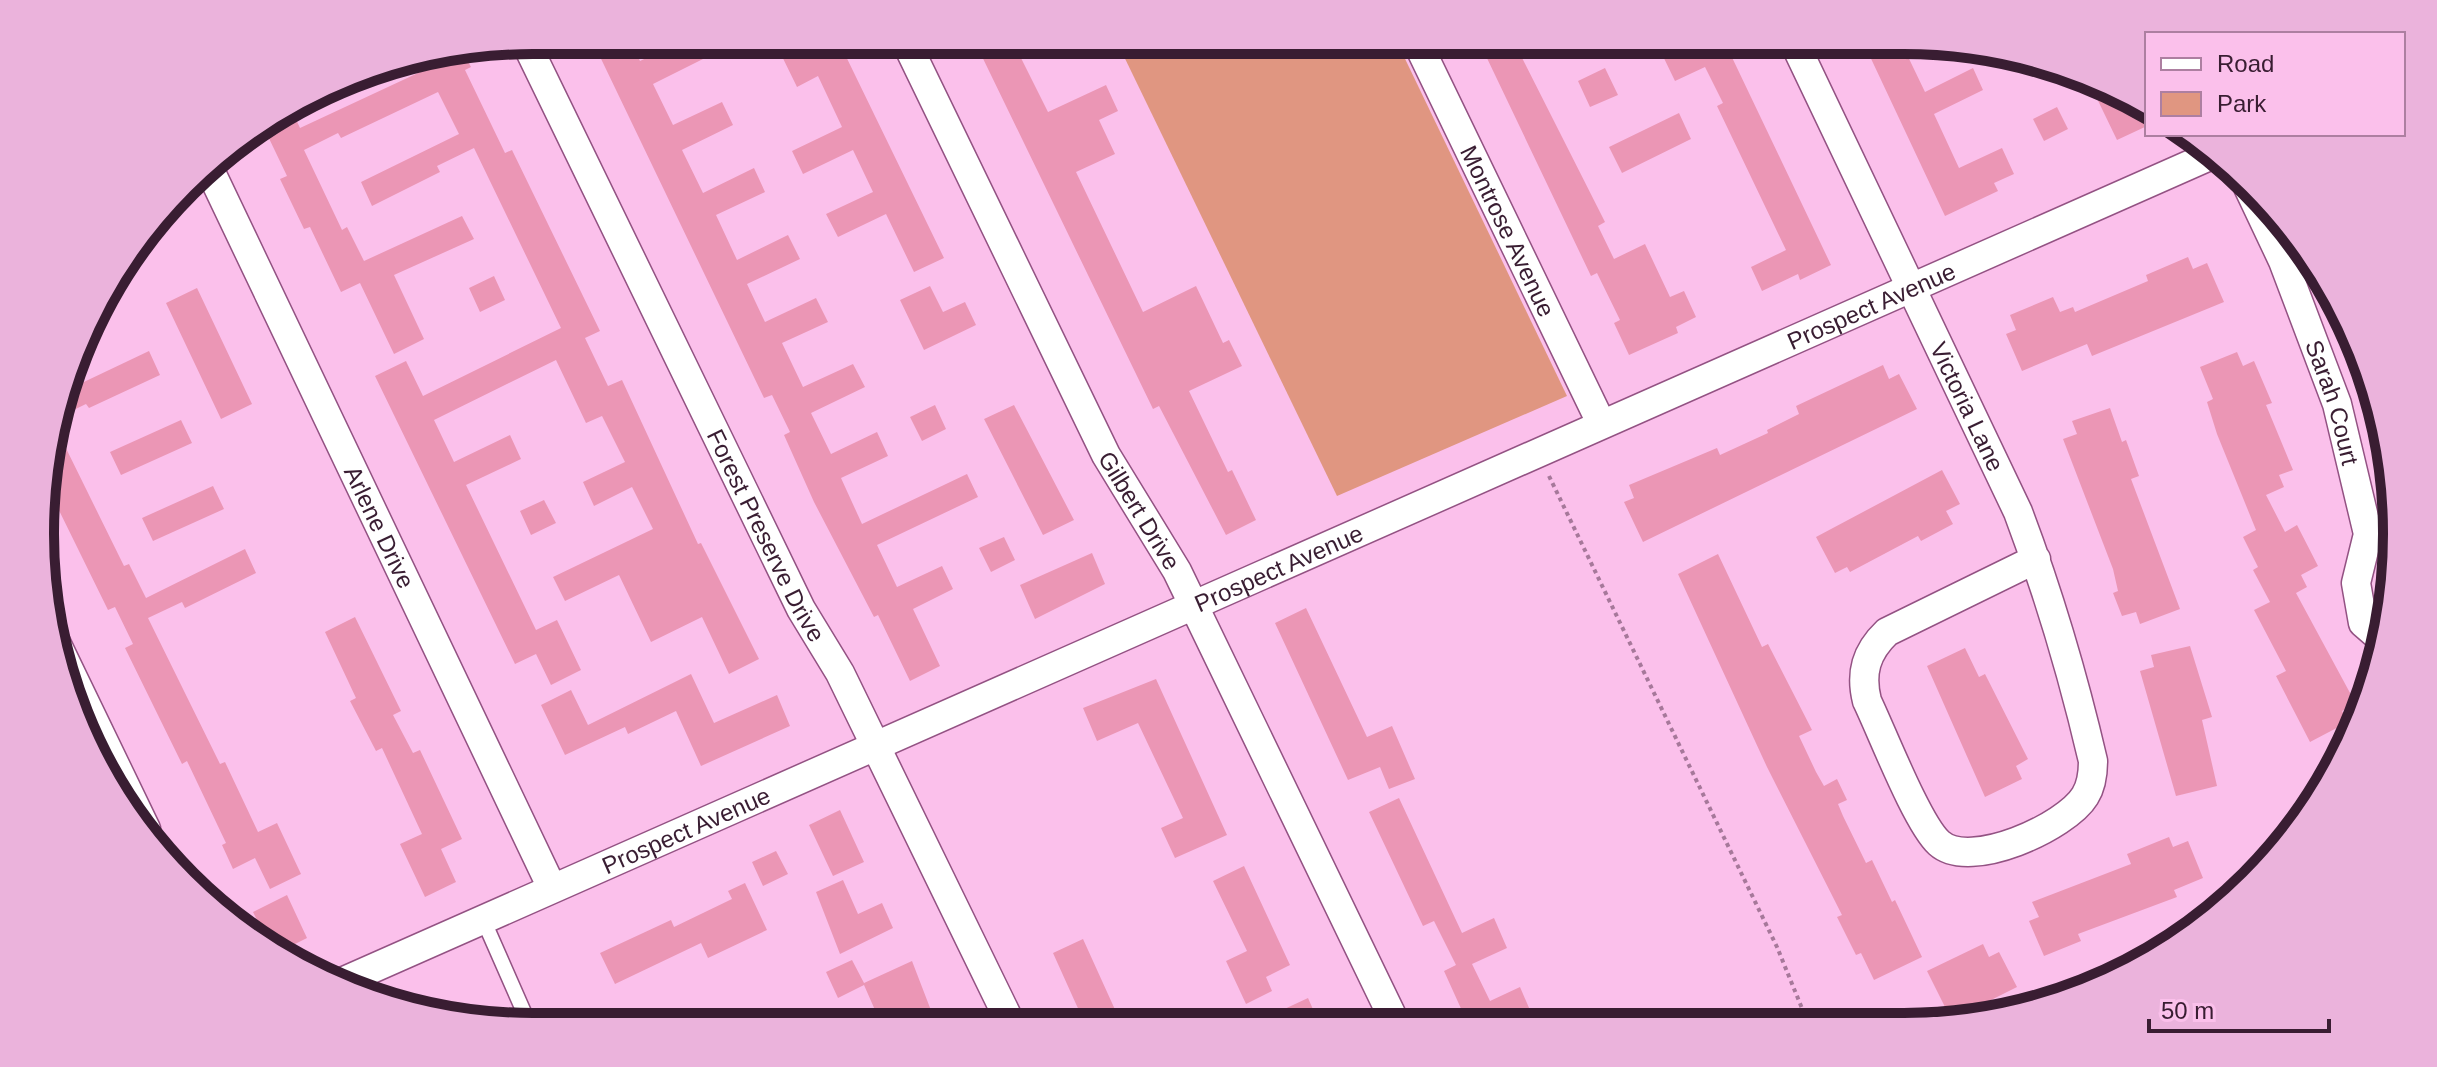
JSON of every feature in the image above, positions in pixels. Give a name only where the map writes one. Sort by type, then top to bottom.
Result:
[{"type":"street","name":"Forest Preserve Drive","points":[[531,54],[801,609],[828,651],[1006,1013]]},
{"type":"street","name":"Gilbert Drive","points":[[912,54],[1106,455],[1177,571],[1391,1013]]},
{"type":"street","name":"Montrose Avenue","points":[[1423,54],[1601,423]]},
{"type":"street","name":"Victoria Lane","points":[[1800,54],[2018,512],[2036,559],[2054,610],[2093,761],[2089,788],[2073,810],[2000,848],[1979,853],[1950,850],[1930,832],[1867,701],[1863,684],[1866,661],[1873,646],[1887,632],[2036,559]]},
{"type":"street","name":"Prospect Avenue","points":[[352,978],[2202,159]]},
{"type":"street","name":"Arlene Drive","points":[[213,177],[552,888]]},
{"type":"street","name":"Sarah Court","points":[[2260,213],[2283,261],[2337,404],[2379,540],[2356,583],[2363,623],[2373,632]]},
{"type":"street","points":[[83,698],[122,780]]},
{"type":"lane","points":[[483,919],[524,1013]]},
{"type":"path","points":[[1537,451],[1770,933],[1804,1013]]},
{"type":"green space","points":[[1123,54],[1403,54],[1567,396],[1337,496]]},
{"type":"building","points":[[599,54],[637,54],[640,61],[655,54],[713,54],[653,84],[673,125],[722,102],[733,125],[682,150],[703,193],[754,168],[765,192],[716,215],[737,260],[788,235],[800,259],[747,284],[765,322],[816,298],[828,322],[782,343],[803,387],[853,364],[865,387],[811,413],[831,454],[877,432],[888,456],[841,478],[862,524],[967,474],[978,497],[877,545],[897,587],[942,566],[953,589],[913,609],[940,666],[910,681],[878,615],[874,617],[814,502],[784,435],[790,432],[772,395],[764,398]]},
{"type":"building","points":[[781,54],[845,54],[944,258],[914,272],[886,214],[838,237],[826,214],[873,192],[853,150],[803,174],[792,151],[842,127],[818,76],[797,87]]},
{"type":"building","points":[[981,54],[1019,54],[1048,112],[1106,85],[1118,111],[1099,120],[1115,154],[1076,172],[1143,312],[1196,286],[1223,343],[1229,340],[1242,366],[1189,391],[1228,472],[1232,470],[1256,520],[1226,535],[1159,406],[1153,409]]},
{"type":"building","points":[[1485,54],[1520,54],[1605,222],[1598,226],[1614,259],[1645,244],[1670,297],[1684,291],[1696,317],[1676,327],[1678,333],[1629,355],[1614,323],[1620,320],[1597,273],[1591,276]]},
{"type":"building","points":[[1662,54],[1730,54],[1831,265],[1800,280],[1798,274],[1762,291],[1751,267],[1786,250],[1717,106],[1723,103],[1705,67],[1675,81]]},
{"type":"building","points":[[1869,54],[1907,54],[1925,92],[1973,68],[1983,90],[1934,114],[1959,168],[2002,148],[2014,174],[1994,183],[1998,191],[1945,216]]},
{"type":"building","points":[[467,59],[471,67],[465,70],[505,153],[512,150],[600,331],[585,338],[608,386],[622,380],[698,544],[701,543],[759,659],[729,674],[702,617],[651,642],[619,575],[565,601],[553,577],[653,529],[632,487],[594,506],[583,482],[625,462],[602,416],[586,423],[556,360],[434,420],[454,462],[510,435],[521,459],[466,485],[536,630],[557,620],[581,670],[551,685],[536,654],[515,664],[375,376],[406,361],[423,396],[561,328],[474,148],[437,166],[440,172],[372,206],[361,182],[459,134],[438,92],[341,138],[338,133],[304,150],[342,230],[347,227],[364,261],[462,216],[474,239],[394,275],[424,339],[394,354],[360,283],[341,292],[310,227],[304,229],[280,179],[287,176],[267,135],[295,117],[300,128],[433,66]]},
{"type":"building","points":[[1605,68],[1618,95],[1590,107],[1578,81]]},
{"type":"building","points":[[2094,93],[2144,118],[2145,127],[2117,140]]},
{"type":"building","points":[[2057,107],[2068,129],[2044,141],[2033,119]]},
{"type":"building","points":[[1679,113],[1691,139],[1622,173],[1609,147]]},
{"type":"building","points":[[2188,257],[2193,269],[2207,263],[2224,302],[2092,356],[2087,344],[2022,371],[2006,334],[2016,330],[2010,315],[2053,297],[2060,312],[2073,307],[2075,312],[2148,281],[2146,275]]},
{"type":"building","points":[[494,276],[505,300],[480,312],[469,288]]},
{"type":"building","points":[[930,286],[943,312],[965,302],[976,325],[924,350],[900,300]]},
{"type":"building","points":[[197,288],[252,404],[221,419],[166,303]]},
{"type":"building","points":[[149,351],[160,375],[89,408],[86,404],[69,412],[77,385]]},
{"type":"building","points":[[2237,352],[2243,366],[2254,361],[2272,403],[2266,405],[2293,470],[2279,475],[2284,487],[2266,495],[2285,532],[2297,525],[2318,566],[2301,575],[2307,587],[2296,593],[2354,700],[2351,707],[2342,711],[2346,719],[2344,724],[2310,742],[2276,676],[2286,671],[2254,610],[2270,602],[2253,570],[2258,567],[2243,537],[2256,530],[2217,434],[2207,402],[2213,399],[2200,367]]},
{"type":"building","points":[[1883,365],[1889,379],[1899,374],[1917,409],[1643,542],[1624,502],[1634,498],[1629,485],[1717,448],[1720,455],[1768,433],[1767,430],[1799,414],[1796,406]]},
{"type":"building","points":[[935,405],[946,429],[922,441],[910,417]]},
{"type":"building","points":[[1014,405],[1074,520],[1043,535],[984,419]]},
{"type":"building","points":[[2110,408],[2139,476],[2131,479],[2180,609],[2140,624],[2136,612],[2122,616],[2113,593],[2118,591],[2113,569],[2063,439],[2077,434],[2072,421]]},
{"type":"building","points":[[181,420],[192,443],[121,475],[110,452]]},
{"type":"building","points":[[63,442],[124,566],[129,564],[146,598],[245,549],[256,573],[185,608],[182,602],[148,618],[220,764],[225,762],[258,832],[277,823],[301,874],[270,889],[255,858],[233,869],[222,845],[226,843],[187,761],[182,764],[125,648],[133,644],[115,607],[108,610],[55,502]]},
{"type":"building","points":[[1942,470],[1960,504],[1946,511],[1953,524],[1921,541],[1918,536],[1850,572],[1847,567],[1835,573],[1816,537]]},
{"type":"building","points":[[213,486],[224,509],[153,541],[142,518]]},
{"type":"building","points":[[544,500],[556,523],[531,535],[520,511]]},
{"type":"building","points":[[1004,537],[1015,560],[991,572],[979,548]]},
{"type":"building","points":[[1092,553],[1105,584],[1035,619],[1020,585]]},
{"type":"building","points":[[1718,554],[1762,647],[1768,644],[1812,730],[1799,736],[1816,772],[1824,786],[1837,779],[1847,800],[1838,804],[1843,816],[1866,863],[1872,860],[1892,902],[1895,900],[1922,957],[1874,980],[1861,953],[1856,955],[1837,917],[1842,915],[1767,767],[1678,574]]},
{"type":"building","points":[[1306,608],[1367,737],[1392,726],[1415,779],[1389,789],[1380,767],[1348,780],[1275,623]]},
{"type":"building","points":[[355,617],[401,711],[393,715],[413,753],[420,750],[462,839],[441,849],[456,882],[425,897],[400,844],[422,834],[382,748],[376,751],[350,701],[356,698],[325,632]]},
{"type":"building","points":[[2190,646],[2212,717],[2202,720],[2217,786],[2176,796],[2140,671],[2154,667],[2151,655]]},
{"type":"building","points":[[1965,648],[1979,677],[1985,674],[2028,759],[2016,766],[2022,779],[1985,797],[1927,666]]},
{"type":"building","points":[[691,674],[714,723],[777,695],[790,726],[701,766],[676,711],[628,734],[625,727],[565,755],[541,705],[571,690],[588,725]]},
{"type":"building","points":[[1156,679],[1227,835],[1175,858],[1161,828],[1183,818],[1138,723],[1097,741],[1083,708]]},
{"type":"building","points":[[1399,798],[1462,933],[1494,918],[1507,948],[1472,964],[1490,1001],[1520,987],[1531,1013],[1463,1013],[1444,971],[1456,965],[1434,921],[1423,926],[1369,812]]},
{"type":"building","points":[[840,810],[864,862],[833,876],[809,825]]},
{"type":"building","points":[[2169,837],[2173,847],[2188,841],[2203,878],[2174,890],[2177,897],[2078,934],[2081,941],[2044,956],[2029,921],[2039,917],[2032,902],[2131,864],[2127,854]]},
{"type":"building","points":[[776,851],[788,874],[763,886],[752,862]]},
{"type":"building","points":[[1244,866],[1290,965],[1266,977],[1272,991],[1246,1004],[1226,961],[1247,951],[1213,881]]},
{"type":"building","points":[[843,880],[858,914],[882,903],[893,928],[840,954],[816,892]]},
{"type":"building","points":[[745,883],[767,930],[708,958],[701,943],[615,984],[600,953],[671,920],[674,927],[732,899],[728,891]]},
{"type":"building","points":[[287,895],[307,938],[290,946],[261,928],[253,912]]},
{"type":"building","points":[[1083,939],[1117,1013],[1080,1013],[1053,953]]},
{"type":"building","points":[[1983,944],[1989,957],[1999,952],[2017,987],[1985,1003],[1987,1006],[1947,1011],[1927,971]]},
{"type":"building","points":[[852,960],[864,983],[912,961],[932,1013],[876,1013],[864,985],[838,998],[826,972]]},
{"type":"building","points":[[1308,998],[1315,1013],[1276,1013]]}]
